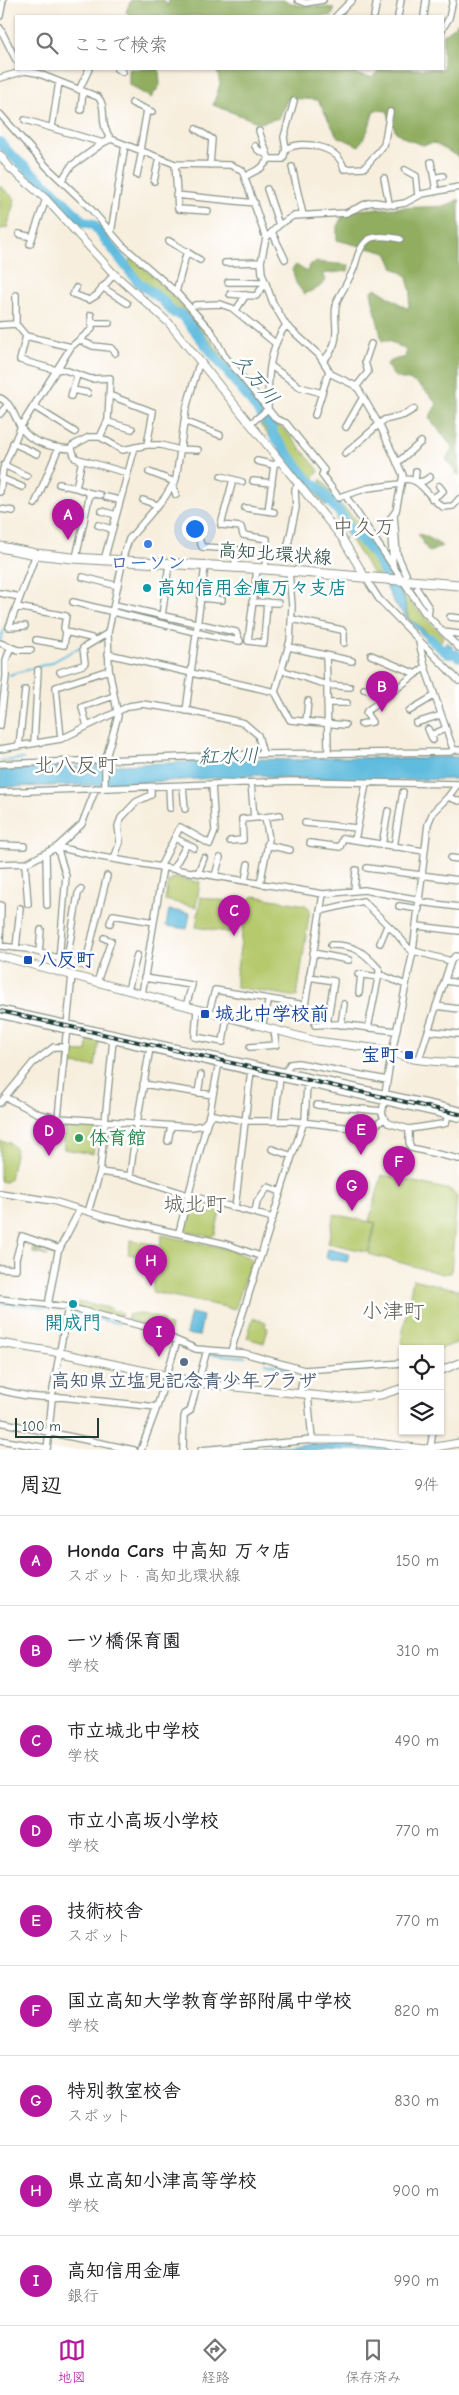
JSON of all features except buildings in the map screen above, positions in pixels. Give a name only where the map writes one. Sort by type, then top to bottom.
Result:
[{"type":"main road","name":"高知北環状線","points":[[0,547],[36,554],[76,558],[458,583]]},
{"type":"street","points":[[0,12],[3,0]]},
{"type":"street","points":[[298,0],[306,3],[323,0]]},
{"type":"street","points":[[337,15],[352,0]]},
{"type":"street","points":[[374,15],[376,0]]},
{"type":"street","points":[[398,15],[401,0]]},
{"type":"street","points":[[424,15],[426,0]]},
{"type":"street","points":[[444,26],[449,18],[453,0]]},
{"type":"street","points":[[0,28],[15,58]]},
{"type":"street","points":[[0,78],[24,70],[39,71],[59,82],[98,97],[102,101],[102,123],[105,132],[111,139],[175,164],[238,167],[246,176],[266,238],[261,262],[265,283],[286,325],[323,361],[329,371],[336,377],[356,387],[380,426],[403,475],[394,515],[397,554],[403,578]]},
{"type":"street","points":[[81,110],[81,91],[89,70]]},
{"type":"street","points":[[52,127],[59,82]]},
{"type":"street","points":[[255,146],[268,157],[283,159],[286,149],[284,137],[294,101]]},
{"type":"street","points":[[132,103],[149,111],[137,174]]},
{"type":"street","points":[[286,149],[290,146],[319,146],[338,156],[343,161],[344,169],[364,168],[366,163],[384,145],[390,112]]},
{"type":"street","points":[[0,114],[90,208],[132,256],[176,292],[212,332],[224,355],[267,410],[276,419],[286,422],[324,470],[322,475],[403,578],[428,616],[459,648]]},
{"type":"street","points":[[25,120],[103,142]]},
{"type":"street","points":[[196,129],[212,139],[210,165]]},
{"type":"street","points":[[246,176],[261,168],[268,157],[259,131]]},
{"type":"street","points":[[62,180],[71,166],[103,142],[111,139]]},
{"type":"street","points":[[111,233],[125,145]]},
{"type":"street","points":[[0,155],[10,168],[46,198],[114,274],[169,323],[252,422],[277,463],[299,484],[342,538],[379,599],[459,681]]},
{"type":"street","points":[[155,181],[159,158]]},
{"type":"street","points":[[431,162],[436,190]]},
{"type":"street","points":[[175,164],[178,209],[208,210]]},
{"type":"street","points":[[292,167],[303,215]]},
{"type":"street","points":[[405,170],[416,176],[418,196]]},
{"type":"street","points":[[434,178],[443,176]]},
{"type":"street","points":[[384,178],[389,203]]},
{"type":"street","points":[[266,238],[279,225],[293,216],[346,213],[368,203],[389,203],[394,205],[405,203],[436,190],[459,187]]},
{"type":"street","points":[[267,189],[279,225]]},
{"type":"street","points":[[176,194],[254,203]]},
{"type":"street","points":[[30,244],[46,198]]},
{"type":"street","points":[[272,232],[285,259]]},
{"type":"street","points":[[19,234],[32,237]]},
{"type":"street","points":[[323,361],[336,342],[338,330],[335,316],[340,295],[355,266],[362,244],[372,238],[381,236],[400,239]]},
{"type":"street","points":[[169,241],[200,260]]},
{"type":"street","points":[[176,292],[186,251]]},
{"type":"street","points":[[225,263],[261,262]]},
{"type":"street","points":[[76,288],[73,294],[89,300],[97,295],[114,274]]},
{"type":"street","points":[[228,282],[265,283]]},
{"type":"street","points":[[230,294],[256,296],[265,283]]},
{"type":"street","points":[[102,287],[127,303]]},
{"type":"street","points":[[16,295],[16,324],[26,336],[71,346]]},
{"type":"street","points":[[236,310],[246,295]]},
{"type":"street","points":[[195,305],[220,304],[236,310],[275,343]]},
{"type":"street","points":[[0,492],[4,465],[21,426],[71,346],[92,329],[91,315]]},
{"type":"street","points":[[92,323],[109,323]]},
{"type":"street","points":[[0,324],[16,324]]},
{"type":"street","points":[[252,422],[267,410],[275,343],[286,325]]},
{"type":"street","points":[[26,336],[20,360],[56,370],[62,369],[91,379],[110,378],[108,422],[100,437]]},
{"type":"street","points":[[78,340],[93,346],[110,348],[115,352]]},
{"type":"street","points":[[356,387],[368,372],[365,362],[371,344]]},
{"type":"street","points":[[176,495],[174,484],[184,421],[198,367],[202,363]]},
{"type":"street","points":[[271,366],[300,387],[322,393]]},
{"type":"street","points":[[316,416],[329,371]]},
{"type":"street","points":[[77,374],[72,393],[88,393]]},
{"type":"street","points":[[109,395],[153,412],[147,445]]},
{"type":"street","points":[[346,427],[363,397]]},
{"type":"street","points":[[0,398],[8,404],[23,430],[33,438],[58,449],[72,449]]},
{"type":"street","points":[[0,414],[8,404]]},
{"type":"street","points":[[33,406],[75,432]]},
{"type":"street","points":[[345,454],[390,417],[404,415],[414,409]]},
{"type":"street","points":[[184,421],[220,435]]},
{"type":"street","points":[[108,422],[132,429]]},
{"type":"street","points":[[126,473],[74,458],[72,446],[89,437],[100,437],[122,450],[147,445],[198,450]]},
{"type":"street","points":[[397,463],[421,442]]},
{"type":"street","points":[[13,443],[37,454]]},
{"type":"street","points":[[104,560],[126,473],[135,447]]},
{"type":"street","points":[[35,504],[58,449]]},
{"type":"street","points":[[76,488],[82,460]]},
{"type":"street","points":[[257,461],[277,463]]},
{"type":"street","points":[[244,508],[271,512],[272,483],[277,463]]},
{"type":"street","points":[[4,465],[27,476]]},
{"type":"street","points":[[416,471],[417,481],[440,506],[448,508],[459,500]]},
{"type":"street","points":[[149,472],[174,484]]},
{"type":"street","points":[[221,476],[242,482]]},
{"type":"street","points":[[341,497],[401,482],[424,481],[430,477]]},
{"type":"street","points":[[1,478],[22,488]]},
{"type":"street","points":[[233,480],[221,525],[241,527],[243,535],[267,539],[252,602],[248,641],[264,643],[267,602]]},
{"type":"street","points":[[253,481],[272,483]]},
{"type":"street","points":[[59,484],[119,500]]},
{"type":"street","points":[[105,787],[105,762],[118,714],[109,670],[108,633],[115,605],[122,560],[129,539],[174,484]]},
{"type":"street","points":[[286,554],[296,508],[295,489],[299,484]]},
{"type":"street","points":[[432,499],[443,490],[439,486]]},
{"type":"street","points":[[76,558],[90,493]]},
{"type":"street","points":[[143,500],[157,505]]},
{"type":"street","points":[[0,510],[13,510]]},
{"type":"street","points":[[102,511],[116,515]]},
{"type":"street","points":[[393,565],[390,519],[394,515]]},
{"type":"street","points":[[98,524],[112,528]]},
{"type":"street","points":[[198,526],[197,533],[202,547],[236,549],[235,567]]},
{"type":"street","points":[[25,626],[9,627],[36,554]]},
{"type":"street","points":[[162,616],[169,564]]},
{"type":"street","points":[[186,710],[205,566]]},
{"type":"street","points":[[289,571],[292,619],[289,646],[275,692],[290,720],[345,725]]},
{"type":"street","points":[[83,577],[118,586]]},
{"type":"street","points":[[417,589],[429,608],[428,616]]},
{"type":"street","points":[[0,593],[20,598]]},
{"type":"street","points":[[201,598],[222,600]]},
{"type":"street","points":[[73,602],[240,641],[236,632],[115,605]]},
{"type":"street","points":[[252,602],[278,603]]},
{"type":"street","points":[[17,607],[66,616],[64,644],[36,640]]},
{"type":"street","points":[[450,617],[459,618]]},
{"type":"street","points":[[292,619],[342,630],[344,643]]},
{"type":"street","points":[[66,632],[91,638]]},
{"type":"street","points":[[443,632],[459,634]]},
{"type":"street","points":[[60,672],[88,662],[83,648],[108,633]]},
{"type":"street","points":[[0,764],[105,762],[328,752],[450,752],[456,750],[434,696],[419,642]]},
{"type":"street","points":[[0,643],[18,650],[31,650]]},
{"type":"street","points":[[289,646],[352,661]]},
{"type":"street","points":[[0,726],[6,660],[11,647]]},
{"type":"street","points":[[108,654],[275,692]]},
{"type":"street","points":[[326,655],[328,752]]},
{"type":"street","points":[[371,655],[416,674]]},
{"type":"street","points":[[361,724],[372,722],[366,713],[367,711],[425,667]]},
{"type":"street","points":[[34,743],[38,670]]},
{"type":"street","points":[[61,739],[56,687],[109,670]]},
{"type":"street","points":[[281,670],[327,685],[350,687]]},
{"type":"street","points":[[364,689],[389,694]]},
{"type":"street","points":[[19,746],[25,690]]},
{"type":"street","points":[[87,726],[82,707],[114,696]]},
{"type":"street","points":[[409,711],[434,696]]},
{"type":"street","points":[[306,722],[308,701]]},
{"type":"street","points":[[327,703],[347,703]]},
{"type":"street","points":[[0,749],[61,739],[118,714],[129,706],[142,704],[186,710],[244,723],[258,735],[263,754]]},
{"type":"street","points":[[416,723],[441,715]]},
{"type":"street","points":[[431,735],[446,729]]},
{"type":"street","points":[[0,792],[292,781],[366,784],[458,784]]},
{"type":"street","points":[[251,783],[254,818]]},
{"type":"street","points":[[142,994],[161,867],[180,827],[210,844],[215,831],[212,784]]},
{"type":"street","points":[[355,840],[366,784]]},
{"type":"street","points":[[448,1115],[446,1123],[409,1129],[388,1123],[384,1119],[382,1111],[396,1031],[413,952],[424,851],[430,817],[458,784]]},
{"type":"street","points":[[169,786],[170,808]]},
{"type":"street","points":[[183,786],[185,809]]},
{"type":"street","points":[[114,859],[120,842],[118,826],[120,820],[136,802],[151,795],[151,787]]},
{"type":"street","points":[[0,864],[25,864],[46,855],[58,847],[82,824],[96,788]]},
{"type":"street","points":[[394,847],[403,792]]},
{"type":"street","points":[[448,797],[459,801]]},
{"type":"street","points":[[382,845],[388,811]]},
{"type":"street","points":[[230,841],[246,839],[242,819],[280,815]]},
{"type":"street","points":[[260,884],[269,839],[265,817]]},
{"type":"street","points":[[305,823],[357,828]]},
{"type":"street","points":[[175,838],[194,848]]},
{"type":"street","points":[[310,843],[340,846],[343,838],[424,851]]},
{"type":"street","points":[[173,869],[187,844]]},
{"type":"street","points":[[0,845],[24,846]]},
{"type":"street","points":[[267,846],[290,850]]},
{"type":"street","points":[[58,847],[74,852],[323,894],[354,890],[459,907]]},
{"type":"street","points":[[58,847],[66,876],[58,972]]},
{"type":"street","points":[[46,855],[47,905]]},
{"type":"street","points":[[198,873],[204,858]]},
{"type":"street","points":[[215,876],[220,858]]},
{"type":"street","points":[[451,858],[459,859]]},
{"type":"street","points":[[25,864],[28,904]]},
{"type":"street","points":[[245,881],[248,864]]},
{"type":"street","points":[[367,868],[459,880]]},
{"type":"street","points":[[354,890],[356,870]]},
{"type":"street","points":[[1,905],[0,946],[39,952],[85,966],[107,876]]},
{"type":"street","points":[[67,960],[78,894],[81,889]]},
{"type":"street","points":[[209,1012],[215,990],[305,1005],[323,894]]},
{"type":"street","points":[[320,911],[362,901],[413,952],[451,961]]},
{"type":"street","points":[[398,906],[419,910]]},
{"type":"street","points":[[16,948],[20,908]]},
{"type":"street","points":[[110,923],[112,915],[154,922]]},
{"type":"street","points":[[380,943],[387,926]]},
{"type":"street","points":[[417,926],[459,931]]},
{"type":"street","points":[[39,952],[41,930]]},
{"type":"street","points":[[98,982],[111,941],[104,938]]},
{"type":"street","points":[[331,945],[349,945],[361,951],[379,969],[368,1028]]},
{"type":"street","points":[[313,953],[349,960]]},
{"type":"street","points":[[128,990],[137,955]]},
{"type":"street","points":[[0,956],[316,1041],[388,1050],[396,1056],[459,1063]]},
{"type":"street","points":[[419,1059],[451,961],[455,956],[459,957]]},
{"type":"street","points":[[359,993],[359,974],[379,976],[406,985]]},
{"type":"street","points":[[58,1118],[72,976]]},
{"type":"street","points":[[309,976],[334,981],[327,1024]]},
{"type":"street","points":[[144,978],[192,986],[186,1006]]},
{"type":"street","points":[[446,981],[459,983]]},
{"type":"street","points":[[262,1026],[270,999]]},
{"type":"street","points":[[341,1025],[344,1004]]},
{"type":"street","points":[[436,1006],[459,1009]]},
{"type":"street","points":[[0,1009],[459,1110]]},
{"type":"street","points":[[196,1009],[195,1037],[223,1042],[227,1017]]},
{"type":"street","points":[[0,1015],[459,1118]]},
{"type":"street","points":[[315,1026],[327,1024],[396,1031]]},
{"type":"street","points":[[250,1047],[276,1045],[274,1030]]},
{"type":"street","points":[[428,1031],[459,1034]]},
{"type":"street","points":[[88,1212],[100,1172],[114,1040]]},
{"type":"street","points":[[0,1102],[33,1063],[54,1047],[64,1047]]},
{"type":"street","points":[[130,1176],[136,1122],[150,1048]]},
{"type":"street","points":[[180,1232],[207,1122],[220,1056]]},
{"type":"street","points":[[286,1071],[290,1064],[298,1063],[387,1080]]},
{"type":"street","points":[[235,1208],[251,1070]]},
{"type":"street","points":[[198,1093],[201,1074]]},
{"type":"street","points":[[275,1120],[280,1077]]},
{"type":"street","points":[[143,1084],[213,1095]]},
{"type":"street","points":[[231,1351],[304,1122],[307,1084]]},
{"type":"street","points":[[6,1097],[39,1114],[58,1118],[105,1122],[136,1122],[199,1128],[213,1116],[246,1121],[304,1122],[369,1130],[384,1119]]},
{"type":"street","points":[[317,1104],[382,1111]]},
{"type":"street","points":[[168,1141],[171,1126]]},
{"type":"street","points":[[409,1129],[411,1148],[459,1159]]},
{"type":"street","points":[[272,1149],[292,1156]]},
{"type":"street","points":[[100,1172],[130,1176],[188,1195],[273,1218]]},
{"type":"street","points":[[255,1214],[257,1202],[268,1187],[281,1192]]},
{"type":"street","points":[[0,1193],[45,1199],[88,1212],[231,1245],[260,1256]]},
{"type":"street","points":[[48,1305],[54,1269],[60,1249],[80,1209]]},
{"type":"street","points":[[0,1268],[16,1269],[22,1236],[60,1249]]},
{"type":"street","points":[[0,1299],[68,1307],[134,1324],[207,1353],[231,1351],[304,1372],[399,1363]]},
{"type":"street","points":[[0,1440],[47,1449],[53,1398],[68,1307]]},
{"type":"street","points":[[141,1450],[157,1407],[177,1341]]},
{"type":"street","points":[[0,1343],[61,1353],[199,1383],[353,1398],[381,1395],[399,1389]]},
{"type":"street","points":[[183,1450],[184,1418],[185,1414],[190,1411],[207,1353]]},
{"type":"street","points":[[444,1369],[459,1363]]},
{"type":"street","points":[[300,1394],[304,1372]]},
{"type":"street","points":[[0,1390],[8,1394],[157,1407]]},
{"type":"street","points":[[308,1395],[312,1440]]},
{"type":"street","points":[[0,1422],[134,1450]]},
{"type":"street","points":[[430,1449],[432,1435]]},
{"type":"street","points":[[201,1450],[336,1438],[430,1449],[459,1443]]},
{"type":"green space","points":[[131,0],[164,0],[168,6],[169,0],[282,0],[298,5],[335,8],[332,15],[129,15],[126,12]]},
{"type":"green space","points":[[459,21],[459,157],[434,143],[423,145],[408,140],[396,132],[387,111],[374,110],[368,130],[359,146],[337,136],[318,100],[288,98],[279,118],[260,123],[213,105],[220,84],[217,70],[352,70],[358,75],[372,77],[379,70],[444,70],[444,35]]},
{"type":"green space","points":[[129,70],[159,70],[160,85],[151,98],[129,85]]},
{"type":"green space","points":[[0,186],[15,199],[7,228],[0,229]]},
{"type":"green space","points":[[459,199],[459,476],[446,459],[453,448],[429,418],[437,404],[416,383],[396,377],[387,364],[393,360],[406,357],[405,349],[389,341],[382,341],[371,292],[375,288],[408,309],[411,292],[406,275],[394,268],[387,253],[337,240],[337,226],[346,210],[447,206]]},
{"type":"green space","points":[[132,258],[166,289],[181,306],[255,396],[263,408],[261,410],[180,311],[176,311],[162,296],[137,278],[129,262]]},
{"type":"green space","points":[[316,262],[349,265],[348,271],[322,274],[326,281],[318,288],[304,294],[296,283],[292,269],[296,265],[307,272],[309,265]]},
{"type":"green space","points":[[261,423],[324,498],[326,506],[260,425]]},
{"type":"green space","points":[[276,424],[284,429],[317,468],[319,472],[314,477],[314,481],[277,437]]},
{"type":"green space","points":[[321,479],[334,496],[334,499],[320,487]]},
{"type":"green space","points":[[339,503],[369,532],[394,573],[387,570],[361,537],[354,534],[337,506]]},
{"type":"green space","points":[[336,518],[351,538],[360,541],[373,558],[376,557],[383,571],[380,575],[373,574]]},
{"type":"green space","points":[[418,534],[426,536],[442,546],[430,552],[428,551]]},
{"type":"green space","points":[[400,592],[442,635],[443,638],[439,643],[409,619],[404,599]]},
{"type":"green space","points":[[172,878],[200,882],[196,907],[165,900],[168,881],[171,882]]},
{"type":"green space","points":[[254,896],[305,905],[310,909],[297,997],[236,987],[236,975],[247,901]]},
{"type":"green space","points":[[201,897],[238,903],[233,933],[196,927]]},
{"type":"green space","points":[[88,1039],[99,1041],[95,1066],[67,1064],[68,1051],[87,1052]]},
{"type":"green space","name":"体育館","points":[[67,1125],[97,1128],[93,1154],[64,1149],[63,1136],[65,1136]]},
{"type":"green space","points":[[0,1141],[10,1143],[16,1149],[10,1179],[5,1182],[0,1181]]},
{"type":"green space","points":[[382,1175],[451,1190],[457,1197],[451,1273],[442,1274],[369,1254],[376,1223],[369,1221]]},
{"type":"green space","points":[[191,1198],[221,1207],[215,1234],[210,1237],[187,1231],[184,1226]]},
{"type":"green space","points":[[334,1214],[375,1223],[368,1252],[328,1243]]},
{"type":"green space","points":[[162,1235],[231,1250],[252,1259],[235,1309],[152,1292]]},
{"type":"green space","points":[[131,1240],[157,1245],[154,1259],[128,1254]]},
{"type":"green space","points":[[33,1241],[58,1249],[55,1256],[40,1249],[38,1252],[48,1256],[33,1253]]},
{"type":"green space","points":[[413,1279],[459,1290],[459,1342],[444,1348],[444,1345],[404,1345],[401,1342]]},
{"type":"green space","points":[[78,1302],[110,1308],[122,1314],[121,1317],[77,1307]]},
{"type":"green space","points":[[138,1313],[162,1319],[165,1325],[171,1326],[169,1334],[127,1319],[128,1315]]},
{"type":"green space","points":[[253,1318],[266,1322],[265,1327],[268,1328],[264,1343],[247,1338]]},
{"type":"water","points":[[383,565],[404,599],[408,619],[417,624],[439,644],[437,649],[409,621],[393,600],[387,589]]},
{"type":"water","points":[[447,642],[453,647],[449,650],[455,650],[459,654],[459,660],[454,655],[448,658],[441,653]]},
{"type":"water","points":[[333,757],[423,759],[425,757],[459,757],[459,779],[360,781],[271,778],[264,775],[101,785],[0,787],[0,770],[261,759],[300,760]]},
{"type":"water","points":[[169,910],[190,913],[187,929],[166,926]]},
{"type":"water","points":[[328,1249],[349,1254],[347,1262],[326,1258]]},
{"type":"water","points":[[191,1313],[203,1316],[199,1336],[186,1334]]},
{"type":"water","points":[[321,1443],[408,1450],[229,1450]]},
{"type":"waterway","name":"久万川","points":[[0,142],[10,154],[52,190],[84,222],[93,224],[139,283],[161,299],[174,313],[182,315],[271,427],[274,436],[310,482],[317,486],[344,518],[353,535],[360,539],[375,555],[387,578]]},
{"type":"waterway","points":[[0,640],[7,624]]},
{"type":"waterway","name":"久万川","points":[[429,638],[448,654],[456,654],[459,657]]},
{"type":"waterway","points":[[9,675],[51,663],[87,643]]},
{"type":"waterway","points":[[0,761],[23,759]]},
{"type":"waterway","points":[[0,1303],[62,1309]]},
{"type":"waterway","points":[[73,1311],[95,1319],[119,1323]]},
{"type":"waterway","points":[[138,1328],[155,1334]]},
{"type":"waterway","points":[[163,1338],[172,1342]]},
{"type":"waterway","points":[[180,1346],[203,1354]]},
{"type":"waterway","points":[[208,1354],[245,1357]]},
{"type":"waterway","points":[[265,1363],[301,1373]]},
{"type":"waterway","points":[[347,1371],[399,1367]]},
{"type":"waterway","points":[[327,1372],[336,1372]]},
{"type":"waterway","points":[[306,1373],[315,1373]]},
{"type":"railway","points":[[0,1011],[459,1114]]},
{"type":"place","name":"Honda Cars 中高知 万々店","points":[[68,540]]},
{"type":"place","name":"ローソン","points":[[148,544]]},
{"type":"place","name":"高知信用金庫万々支店","points":[[147,588]]},
{"type":"place","name":"一ツ橋保育園","points":[[382,712]]},
{"type":"place","name":"市立城北中学校","points":[[234,936]]},
{"type":"place","name":"八反町","points":[[28,960]]},
{"type":"place","name":"城北中学校前","points":[[205,1014]]},
{"type":"place","name":"宝町","points":[[409,1055]]},
{"type":"place","name":"体育館","points":[[79,1138]]},
{"type":"place","name":"技術校舎","points":[[361,1155]]},
{"type":"place","name":"市立小高坂小学校","points":[[49,1156]]},
{"type":"place","name":"国立高知大学教育学部附属中学校","points":[[399,1187]]},
{"type":"place","name":"特別教室校舎","points":[[352,1211]]},
{"type":"place","name":"県立高知小津高等学校","points":[[151,1286]]},
{"type":"place","name":"開成門","points":[[73,1304]]},
{"type":"place","name":"高知信用金庫","points":[[159,1357]]},
{"type":"place","name":"高知県立塩見記念青少年プラザ","points":[[184,1362]]},
{"type":"district","name":"中久万","points":[[364,527]]},
{"type":"district","name":"北八反町","points":[[76,765]]},
{"type":"district","name":"城北町","points":[[195,1204]]},
{"type":"district","name":"小津町","points":[[393,1311]]},
{"type":"water label","name":"紅水川","points":[[229,756]]}]
